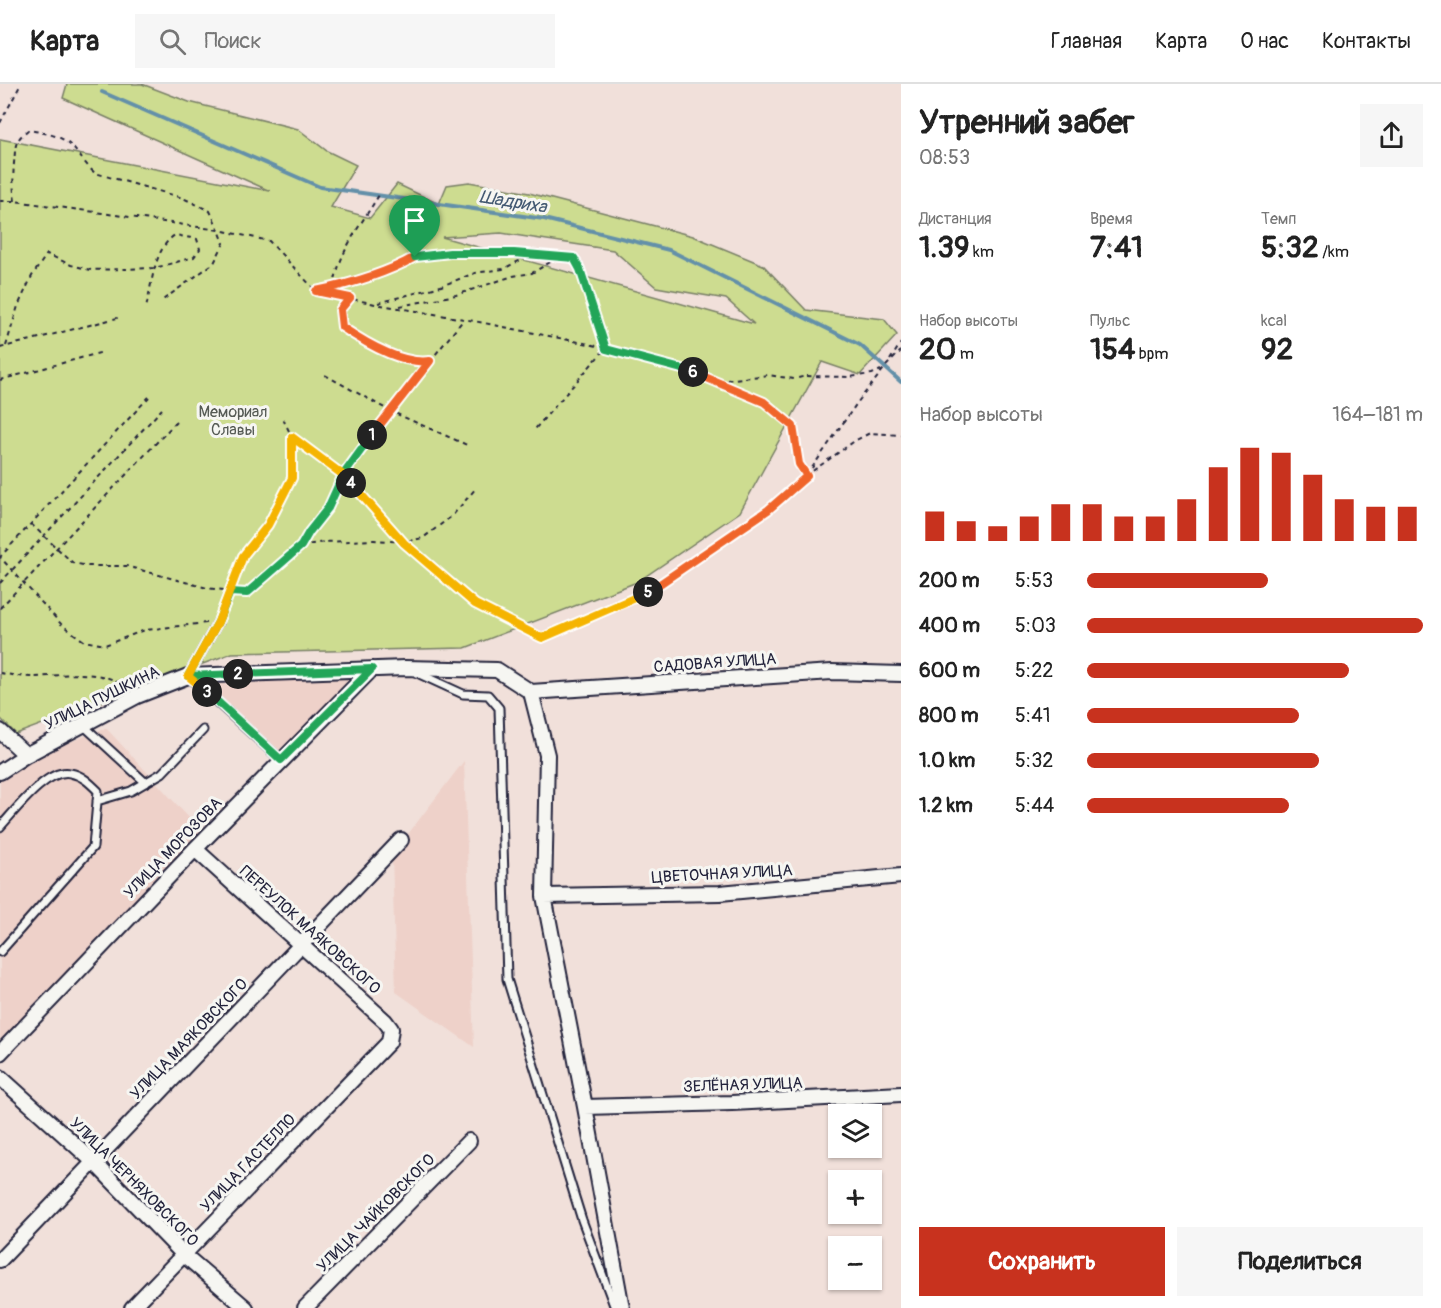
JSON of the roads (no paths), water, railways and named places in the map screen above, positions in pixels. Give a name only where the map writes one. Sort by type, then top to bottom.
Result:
[{"type":"street","name":"УЛИЦА ПУШКИНА","points":[[0,771],[137,696],[188,676],[405,668],[497,670],[531,692]]},
{"type":"street","name":"УЛИЦА МОРОЗОВА","points":[[0,1053],[281,760],[372,669]]},
{"type":"street","name":"САДОВАЯ УЛИЦА","points":[[531,692],[832,672],[901,674]]},
{"type":"street","points":[[531,692],[547,755],[544,896],[622,1308]]},
{"type":"street","points":[[0,731],[26,755]]},
{"type":"street","name":"УЛИЦА МАЯКОВСКОГО","points":[[0,1260],[401,840]]},
{"type":"street","name":"ПЕРЕУЛОК МАЯКОВСКОГО","points":[[195,849],[385,1021],[391,1029],[389,1042]]},
{"type":"street","name":"ЦВЕТОЧНАЯ УЛИЦА","points":[[544,896],[720,893],[901,876]]},
{"type":"street","name":"УЛИЦА ГАСТЕЛЛО","points":[[132,1308],[389,1042]]},
{"type":"street","name":"УЛИЦА ЧЕРНЯХОВСКОГО","points":[[0,1077],[94,1162],[183,1254],[246,1308]]},
{"type":"street","name":"ЗЕЛЁНАЯ УЛИЦА","points":[[585,1107],[732,1103],[901,1094]]},
{"type":"street","name":"УЛИЦА ЧАЙКОВСКОГО","points":[[305,1308],[470,1141]]},
{"type":"lane","points":[[218,622],[188,676],[281,760]]},
{"type":"lane","points":[[405,668],[463,694],[488,695],[499,708],[507,979],[582,1220],[615,1308]]},
{"type":"lane","points":[[83,725],[146,783]]},
{"type":"lane","points":[[97,801],[131,791],[162,773],[203,730]]},
{"type":"lane","points":[[0,826],[45,781],[61,773],[70,773],[84,778],[98,791],[93,847],[0,952]]},
{"type":"waterway","name":"Шадриха","points":[[102,92],[320,187],[544,219],[669,250],[860,345],[901,382]]},
{"type":"park label","name":"Мемориал Славы","points":[[233,421]]}]
